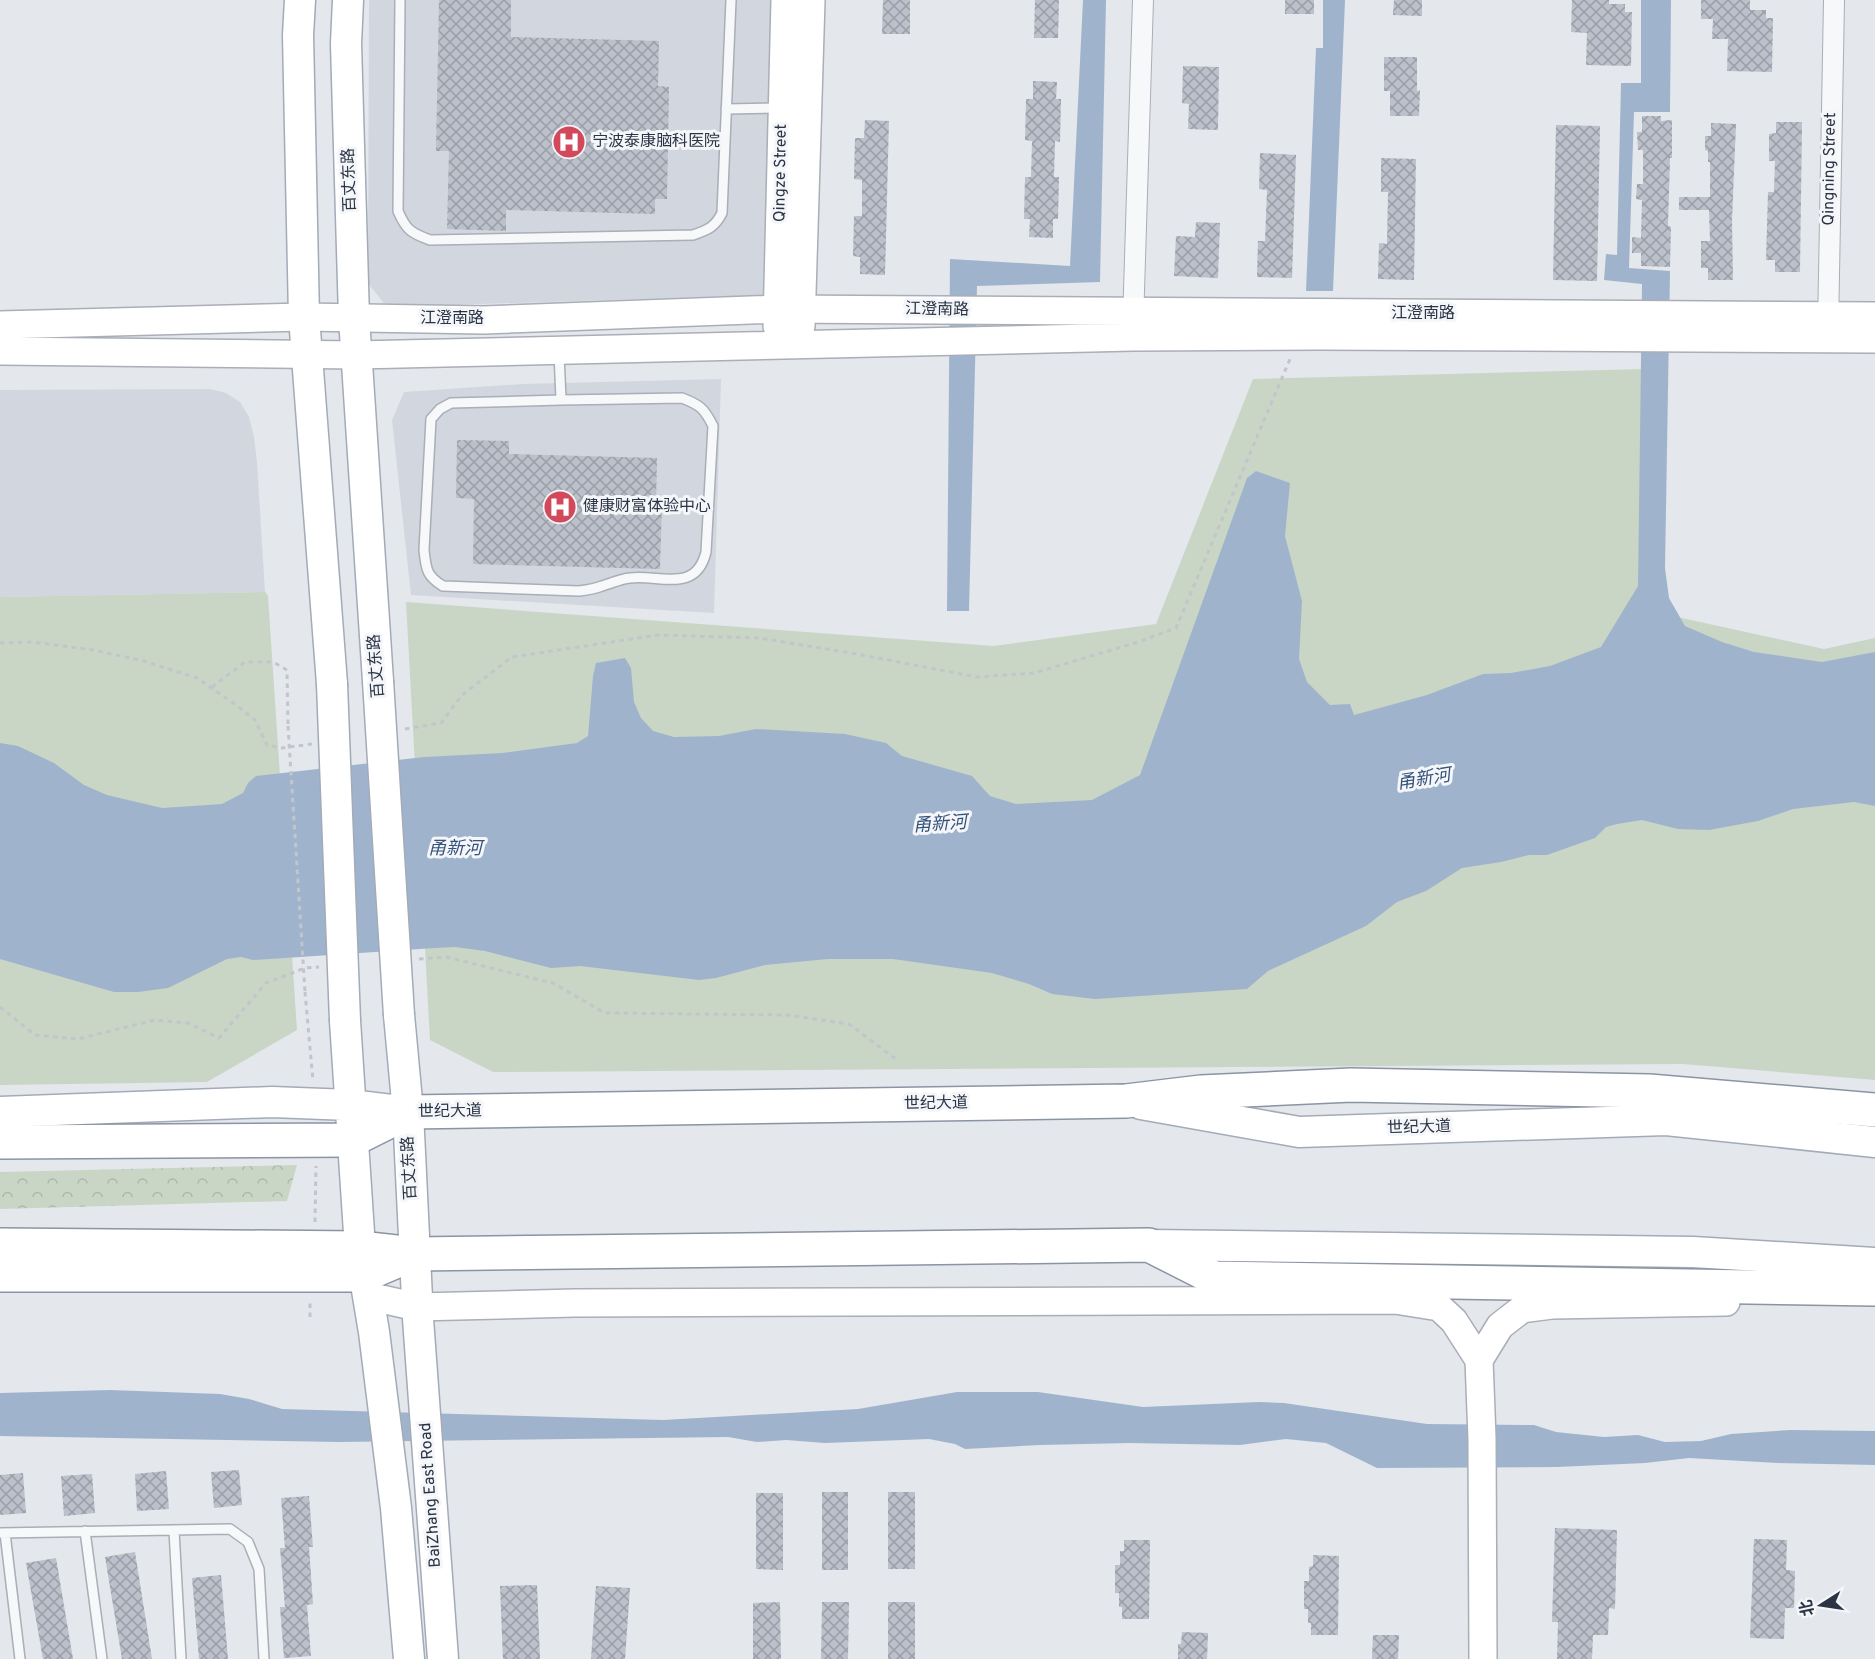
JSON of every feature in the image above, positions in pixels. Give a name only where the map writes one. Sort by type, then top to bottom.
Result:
[{"type":"highway","points":[[1126,1101],[1201,1092],[1331,1086],[1649,1091],[1875,1110]]},
{"type":"highway","name":"世纪大道","points":[[0,1142],[352,1140],[408,1112],[1126,1101]]},
{"type":"highway","points":[[0,1245],[364,1273]]},
{"type":"highway","points":[[0,1275],[364,1273],[414,1254],[1149,1245],[1214,1278],[1875,1289]]},
{"type":"main road","points":[[300,0],[298,36],[304,317],[332,684],[352,1140],[364,1273],[374,1332],[396,1508],[409,1659]]},
{"type":"main road","name":"百丈东路","points":[[348,0],[346,44],[354,318],[399,1015],[408,1112],[418,1319]]},
{"type":"main road","name":"Qingze Street","points":[[785,0],[782,108],[789,346]]},
{"type":"main road","name":"Qingze Street","points":[[789,309],[811,0]]},
{"type":"main road","name":"江澄南路","points":[[0,325],[304,317],[484,320],[789,309],[1344,336],[1828,327],[1875,316]]},
{"type":"main road","name":"江澄南路","points":[[0,351],[357,355],[789,346],[1133,325]]},
{"type":"main road","name":"江澄南路","points":[[1828,327],[1875,339]]},
{"type":"main road","name":"世纪大道","points":[[1126,1101],[1299,1132],[1666,1120],[1875,1142]]},
{"type":"main road","points":[[0,1112],[272,1102],[350,1105],[408,1112]]},
{"type":"main road","points":[[1149,1245],[1693,1252],[1875,1263]]},
{"type":"main road","points":[[364,1273],[418,1319],[574,1303],[1395,1300],[1439,1307],[1454,1321],[1479,1360],[1482,1438],[1483,1659]]},
{"type":"main road","points":[[1479,1360],[1500,1326],[1522,1309],[1552,1305],[1875,1300]]},
{"type":"main road","name":"BaiZhang East Road","points":[[418,1319],[443,1659]]},
{"type":"street","points":[[1133,325],[1143,0]]},
{"type":"street","name":"Qingning Street","points":[[1828,327],[1834,0]]},
{"type":"lane","points":[[400,0],[398,211],[409,231],[430,240],[693,235],[707,231],[716,224],[722,213],[731,0]]},
{"type":"lane","points":[[726,109],[782,108]]},
{"type":"lane","points":[[559,351],[561,400]]},
{"type":"lane","points":[[682,398],[699,404],[707,413],[713,426],[706,552],[703,565],[697,572],[674,580],[632,577],[579,591],[443,586],[432,579],[426,570],[424,550],[431,419],[451,403],[561,400],[682,398]]},
{"type":"lane","points":[[20,1659],[3,1533],[230,1529],[248,1542],[259,1569],[264,1659]]},
{"type":"lane","points":[[174,1530],[181,1659]]},
{"type":"lane","points":[[84,1532],[102,1659]]},
{"type":"path","points":[[396,730],[441,723],[462,695],[512,657],[658,635],[759,638],[977,677],[1034,673],[1135,643],[1176,628],[1290,359]]},
{"type":"path","points":[[0,643],[33,642],[93,650],[144,661],[197,678],[211,687],[255,720],[267,745],[282,748],[316,743]]},
{"type":"path","points":[[211,687],[246,662],[273,662],[287,670],[288,726],[305,992]]},
{"type":"path","points":[[411,959],[446,957],[553,983],[605,1013],[788,1015],[849,1024],[897,1060]]},
{"type":"path","points":[[0,1006],[35,1035],[78,1039],[155,1020],[188,1023],[219,1038],[266,983],[305,968],[328,966]]},
{"type":"shaded area","name":"宁波泰康脑科医院","points":[[369,0],[772,0],[764,295],[387,307],[368,283]]},
{"type":"shaded area","name":"健康财富体验中心","points":[[721,379],[714,613],[411,595],[392,420],[404,392],[523,384]]},
{"type":"shaded area","points":[[210,389],[226,393],[240,402],[249,417],[257,463],[265,592],[0,597],[0,390]]},
{"type":"green space","points":[[1644,369],[1659,613],[1824,649],[1875,638],[1875,1080],[1683,1064],[493,1072],[430,1040],[406,602],[993,646],[1156,624],[1253,379]]},
{"type":"green space","points":[[265,592],[268,596],[297,1030],[207,1082],[0,1085],[0,597]]},
{"type":"green space","points":[[297,1165],[287,1201],[0,1209],[0,1172]]},
{"type":"water","points":[[1083,0],[1106,0],[1100,282],[977,286],[969,611],[947,611],[950,259],[1070,266]]},
{"type":"water","points":[[1323,0],[1345,0],[1333,291],[1306,291],[1316,48],[1323,48]]},
{"type":"water","name":"甬新河","points":[[1641,0],[1671,0],[1670,112],[1634,112],[1629,268],[1670,271],[1665,568],[1669,598],[1685,626],[1722,642],[1754,652],[1822,662],[1875,652],[1875,806],[1854,802],[1793,809],[1758,821],[1709,830],[1678,829],[1642,820],[1606,827],[1595,838],[1547,855],[1529,855],[1462,868],[1426,891],[1397,902],[1366,926],[1268,971],[1247,989],[1095,999],[1052,994],[1029,984],[992,973],[893,959],[828,959],[765,965],[716,978],[699,980],[580,966],[551,968],[485,951],[455,947],[253,960],[241,957],[227,959],[168,988],[114,992],[0,959],[0,743],[18,746],[54,763],[84,785],[107,795],[162,808],[222,804],[243,793],[248,783],[256,776],[424,757],[503,753],[577,743],[588,736],[596,663],[625,658],[631,668],[634,702],[641,718],[653,731],[674,737],[719,736],[756,729],[845,734],[886,743],[902,756],[972,776],[990,796],[1016,804],[1092,800],[1140,775],[1247,478],[1256,471],[1290,483],[1285,536],[1302,601],[1299,659],[1307,682],[1330,705],[1350,704],[1354,715],[1427,695],[1483,674],[1511,673],[1550,666],[1601,647],[1638,586],[1642,284],[1604,280],[1606,254],[1617,255],[1621,83],[1641,83]]},
{"type":"water","points":[[110,1390],[220,1394],[249,1399],[282,1409],[663,1420],[858,1409],[957,1392],[1038,1392],[1143,1407],[1284,1403],[1427,1424],[1534,1425],[1556,1432],[1604,1437],[1638,1435],[1665,1442],[1701,1441],[1731,1434],[1790,1430],[1875,1431],[1875,1465],[1689,1458],[1645,1463],[1557,1467],[1377,1468],[1326,1443],[1286,1439],[1240,1445],[1129,1443],[965,1449],[955,1444],[929,1439],[825,1443],[786,1440],[757,1442],[728,1437],[339,1442],[0,1436],[0,1393]]},
{"type":"building","points":[[439,0],[511,0],[511,37],[659,41],[658,86],[669,87],[667,199],[655,199],[655,214],[506,210],[506,231],[447,229],[449,151],[436,151]]},
{"type":"building","points":[[883,0],[910,0],[910,34],[882,34]]},
{"type":"building","points":[[1035,0],[1059,0],[1058,38],[1034,38]]},
{"type":"building","points":[[1285,0],[1314,0],[1314,14],[1285,14]]},
{"type":"building","points":[[1394,0],[1422,0],[1422,16],[1393,15]]},
{"type":"building","points":[[1572,0],[1609,0],[1609,4],[1625,4],[1625,12],[1632,12],[1631,66],[1586,65],[1587,33],[1571,32]]},
{"type":"building","points":[[1701,0],[1750,0],[1750,10],[1766,10],[1766,18],[1773,18],[1772,72],[1727,71],[1728,39],[1712,39],[1713,19],[1701,19]]},
{"type":"building","points":[[1384,57],[1417,57],[1417,91],[1420,90],[1419,116],[1390,116],[1390,91],[1384,91]]},
{"type":"building","points":[[1183,66],[1219,67],[1218,130],[1188,129],[1189,104],[1182,103]]},
{"type":"building","points":[[1033,81],[1057,82],[1056,99],[1061,99],[1060,142],[1055,141],[1054,177],[1059,177],[1058,219],[1053,219],[1053,238],[1029,237],[1030,219],[1024,219],[1025,177],[1031,177],[1032,141],[1025,140],[1026,99],[1033,99]]},
{"type":"building","points":[[1642,116],[1661,116],[1661,121],[1672,120],[1668,226],[1671,227],[1670,267],[1641,266],[1641,253],[1632,253],[1632,237],[1641,238],[1642,200],[1636,199],[1637,184],[1643,184],[1643,150],[1638,150],[1637,132],[1642,132]]},
{"type":"building","points":[[865,120],[889,121],[885,275],[860,274],[860,257],[853,256],[854,216],[862,216],[862,180],[854,179],[855,138],[864,138]]},
{"type":"building","points":[[1776,122],[1802,122],[1800,272],[1775,272],[1775,260],[1766,260],[1768,192],[1774,192],[1775,161],[1769,161],[1769,134],[1776,133]]},
{"type":"building","points":[[1711,123],[1736,124],[1732,220],[1733,280],[1708,280],[1708,268],[1701,268],[1701,241],[1710,241],[1709,210],[1679,210],[1679,197],[1710,197],[1710,162],[1708,162],[1708,151],[1705,150],[1705,136],[1711,136]]},
{"type":"building","points":[[1556,125],[1600,126],[1597,281],[1553,280]]},
{"type":"building","points":[[1260,153],[1296,155],[1292,278],[1257,277],[1258,241],[1265,241],[1267,190],[1259,189]]},
{"type":"building","points":[[1381,158],[1416,159],[1414,280],[1378,279],[1379,243],[1387,244],[1388,192],[1381,192]]},
{"type":"building","points":[[1196,222],[1220,223],[1218,278],[1174,276],[1176,236],[1195,237]]},
{"type":"building","points":[[457,440],[509,441],[509,454],[657,458],[656,502],[662,502],[660,569],[473,564],[474,499],[456,498]]},
{"type":"building","points":[[239,1470],[242,1505],[214,1508],[211,1472]]},
{"type":"building","points":[[166,1471],[169,1509],[137,1511],[135,1474]]},
{"type":"building","points":[[23,1473],[26,1513],[0,1515],[0,1475]]},
{"type":"building","points":[[92,1474],[95,1513],[64,1516],[61,1476]]},
{"type":"building","points":[[822,1492],[848,1492],[848,1570],[822,1570]]},
{"type":"building","points":[[888,1492],[915,1492],[915,1569],[888,1569]]},
{"type":"building","points":[[756,1493],[783,1493],[783,1570],[756,1569]]},
{"type":"building","points":[[309,1496],[313,1547],[309,1547],[313,1604],[307,1605],[311,1656],[284,1658],[280,1607],[285,1607],[280,1548],[285,1548],[281,1498]]},
{"type":"building","points":[[1555,1528],[1617,1530],[1615,1609],[1609,1608],[1608,1635],[1593,1635],[1592,1659],[1557,1659],[1558,1622],[1552,1622]]},
{"type":"building","points":[[1754,1539],[1787,1540],[1786,1570],[1795,1571],[1794,1608],[1785,1608],[1784,1639],[1750,1638]]},
{"type":"building","points":[[1124,1540],[1150,1540],[1149,1619],[1122,1619],[1119,1593],[1115,1593],[1115,1565],[1120,1565],[1120,1551],[1124,1551]]},
{"type":"building","points":[[135,1552],[152,1659],[122,1659],[105,1557]]},
{"type":"building","points":[[1313,1555],[1339,1556],[1338,1635],[1311,1635],[1308,1609],[1304,1609],[1304,1581],[1309,1581],[1309,1567],[1313,1566]]},
{"type":"building","points":[[56,1558],[73,1659],[43,1659],[26,1563]]},
{"type":"building","points":[[221,1575],[228,1659],[199,1659],[192,1578]]},
{"type":"building","points":[[537,1585],[540,1659],[503,1659],[500,1586]]},
{"type":"building","points":[[596,1586],[630,1588],[625,1659],[591,1659]]},
{"type":"building","points":[[780,1602],[781,1659],[753,1659],[753,1603]]},
{"type":"building","points":[[822,1602],[849,1602],[848,1659],[821,1659]]},
{"type":"building","points":[[888,1602],[915,1602],[915,1659],[888,1659]]},
{"type":"building","points":[[1182,1632],[1208,1633],[1207,1659],[1178,1659],[1178,1644],[1181,1644]]},
{"type":"building","points":[[1373,1635],[1399,1635],[1398,1659],[1372,1659]]},
{"type":"place","name":"宁波泰康脑科医院","points":[[569,142]]},
{"type":"place","name":"健康财富体验中心","points":[[560,507]]}]
